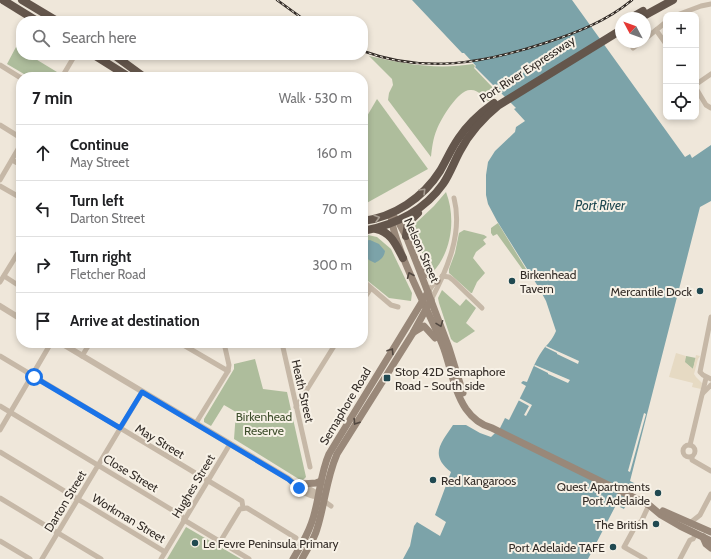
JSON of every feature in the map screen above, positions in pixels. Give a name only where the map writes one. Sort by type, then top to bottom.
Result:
[{"type":"highway","points":[[3,0],[29,16]]},
{"type":"highway","points":[[22,0],[49,16]]},
{"type":"highway","points":[[646,12],[661,0]]},
{"type":"highway","points":[[649,12],[673,0]]},
{"type":"highway","name":"Port River Expressway","points":[[368,230],[376,229],[397,221],[416,211],[426,202],[444,182],[465,143],[483,115],[496,101],[615,28]]},
{"type":"highway","name":"Port River Expressway","points":[[368,220],[391,214],[409,203],[426,189],[440,171],[458,138],[472,122],[615,34]]},
{"type":"highway","points":[[114,60],[124,72]]},
{"type":"highway","points":[[116,60],[136,72]]},
{"type":"highway","points":[[406,236],[407,226],[411,219],[439,194],[444,182]]},
{"type":"highway","points":[[376,229],[384,231],[391,237],[403,258]]},
{"type":"main road","name":"Nelson Street","points":[[391,214],[406,236],[420,269],[449,348],[464,396],[472,410],[492,428]]},
{"type":"main road","name":"Nelson Street","points":[[397,221],[403,258],[444,349],[455,385],[465,408],[477,422],[652,507],[690,523],[697,533]]},
{"type":"main road","points":[[420,269],[434,280],[440,278]]},
{"type":"main road","name":"Semaphore Road","points":[[302,559],[317,529],[321,499],[321,480],[329,454],[428,292]]},
{"type":"main road","name":"Semaphore Road","points":[[293,559],[310,528],[328,475],[337,454],[413,333],[431,300]]},
{"type":"main road","points":[[413,333],[424,326],[431,332],[444,349]]},
{"type":"main road","points":[[302,484],[314,483],[321,480]]},
{"type":"main road","name":"Nelson Street","points":[[652,507],[661,515],[711,541]]},
{"type":"main road","name":"Nelson Street","points":[[697,533],[711,532]]},
{"type":"main road","points":[[697,533],[711,548]]},
{"type":"street","points":[[685,12],[711,4]]},
{"type":"street","points":[[651,34],[663,24]]},
{"type":"street","points":[[656,30],[663,40]]},
{"type":"street","points":[[65,72],[72,60]]},
{"type":"street","points":[[0,65],[16,75]]},
{"type":"street","points":[[699,81],[711,74]]},
{"type":"street","points":[[699,94],[706,105],[711,108]]},
{"type":"street","points":[[0,125],[16,135]]},
{"type":"street","points":[[0,180],[16,153]]},
{"type":"street","points":[[12,160],[16,162]]},
{"type":"street","points":[[0,186],[16,195]]},
{"type":"street","name":"Semaphore Road","points":[[428,292],[440,278],[452,250],[457,230],[457,213],[454,198]]},
{"type":"street","points":[[0,282],[16,256]]},
{"type":"street","points":[[4,276],[16,284]]},
{"type":"street","points":[[440,278],[449,277],[482,308]]},
{"type":"street","name":"Semaphore Road","points":[[431,300],[442,281],[440,278]]},
{"type":"street","points":[[368,291],[370,288],[391,305],[398,307]]},
{"type":"street","points":[[0,306],[16,316]]},
{"type":"street","points":[[690,445],[702,395],[709,378],[700,372],[700,367],[711,317]]},
{"type":"street","points":[[0,430],[48,348]]},
{"type":"street","points":[[69,348],[196,423],[331,506]]},
{"type":"street","points":[[82,356],[87,348]]},
{"type":"street","points":[[189,348],[228,371]]},
{"type":"street","points":[[196,423],[228,371],[229,365],[225,348]]},
{"type":"street","name":"Heath Street","points":[[283,348],[310,467]]},
{"type":"street","points":[[296,407],[333,348]]},
{"type":"street","name":"May Street","points":[[0,356],[242,501],[244,508],[247,508],[296,538]]},
{"type":"street","points":[[702,395],[711,385]]},
{"type":"street","name":"Darton Street","points":[[42,559],[142,392]]},
{"type":"street","name":"Close Street","points":[[0,406],[182,516],[184,520],[249,559]]},
{"type":"street","name":"Hughes Street","points":[[161,559],[230,444]]},
{"type":"street","points":[[690,445],[686,446],[683,452],[686,457],[692,457]]},
{"type":"street","points":[[690,445],[696,450],[695,455],[692,457]]},
{"type":"street","name":"Workman Street","points":[[0,452],[165,552]]},
{"type":"street","points":[[692,457],[693,461],[711,471]]},
{"type":"street","points":[[288,479],[302,484],[316,493],[321,499]]},
{"type":"street","points":[[680,559],[690,540],[693,539],[697,533],[700,515],[711,494]]},
{"type":"street","points":[[0,498],[101,559]]},
{"type":"street","points":[[645,559],[624,548],[636,525],[652,507]]},
{"type":"street","points":[[220,542],[240,509],[244,508]]},
{"type":"street","points":[[690,523],[700,515]]},
{"type":"street","points":[[0,541],[30,559]]},
{"type":"green space","points":[[16,47],[16,60],[37,60],[57,72],[21,72],[7,64]]},
{"type":"green space","points":[[369,56],[434,66],[460,66],[473,64],[475,66],[474,68],[495,90],[497,89],[501,93],[488,101],[478,92],[473,90],[465,91],[460,95],[450,106],[439,124],[434,139],[431,157],[388,100],[389,93],[393,85],[392,79]]},
{"type":"green space","points":[[377,99],[428,169],[368,202],[368,114]]},
{"type":"green space","points":[[446,192],[451,213],[450,234],[444,254],[433,272],[414,239],[413,230],[416,223]]},
{"type":"green space","points":[[498,223],[526,269],[523,270],[497,234],[493,236],[491,233],[491,228]]},
{"type":"green space","points":[[464,230],[487,237],[483,240],[486,244],[476,252],[473,258],[485,273],[477,282],[472,293],[449,273],[459,233]]},
{"type":"green space","points":[[368,235],[377,237],[391,249],[412,293],[411,301],[389,298],[368,281]]},
{"type":"green space","points":[[442,290],[460,306],[466,299],[476,308],[466,323],[475,331],[457,343],[451,339],[439,303],[438,298]]},
{"type":"green space","points":[[686,356],[696,358],[693,369],[684,362]]},
{"type":"green space","name":"Birkenhead Reserve","points":[[255,359],[263,389],[287,392],[306,477],[302,481],[234,439],[236,412],[224,405],[211,426],[204,422],[204,419],[234,369],[234,364]]},
{"type":"green space","name":"Le Fevre Peninsula Primary","points":[[186,527],[241,559],[167,559]]},
{"type":"shaded area","points":[[676,353],[686,356],[685,362],[693,369],[696,355],[700,356],[694,374],[702,383],[701,389],[692,387],[693,383],[669,377]]},
{"type":"water","name":"Port River","points":[[412,0],[572,0],[685,157],[690,154],[692,158],[711,145],[711,201],[700,207],[630,481],[636,484],[624,509],[616,505],[588,559],[403,559],[410,546],[414,526],[417,522],[440,536],[446,522],[435,515],[451,472],[440,460],[439,449],[441,443],[453,425],[466,425],[491,437],[500,428],[505,418],[509,420],[526,386],[521,383],[523,381],[527,382],[540,355],[556,331],[546,301],[497,221],[488,204],[486,195],[486,175],[488,162],[495,151],[515,132],[516,127],[525,121],[514,109],[516,108]]},
{"type":"water","points":[[368,240],[379,244],[385,251],[383,257],[375,263],[368,259]]},
{"type":"pier","points":[[546,346],[579,361],[578,364],[557,354],[545,347]]},
{"type":"pier","points":[[535,365],[570,380],[568,383],[548,374],[534,366]]},
{"type":"pier","points":[[519,398],[532,405],[526,416],[524,415],[529,406],[518,400]]},
{"type":"pier","points":[[644,413],[646,414],[630,472],[628,471]]},
{"type":"railway","points":[[277,0],[299,16]]},
{"type":"railway","points":[[368,53],[386,58],[432,64],[454,63],[500,56],[545,43],[591,26],[632,0]]},
{"type":"place","name":"Birkenhead Tavern","points":[[512,281]]},
{"type":"place","name":"Mercantile Dock","points":[[700,291]]},
{"type":"place","name":"Stop 42D Semaphore Road - South side","points":[[387,378]]},
{"type":"place","name":"Red Kangaroos","points":[[433,480]]},
{"type":"place","name":"Quest Apartments Port Adelaide","points":[[658,493]]},
{"type":"place","name":"The British","points":[[656,524]]},
{"type":"place","name":"Le Fevre Peninsula Primary","points":[[195,543]]},
{"type":"place","name":"Port Adelaide TAFE","points":[[613,547]]},
{"type":"route","points":[[34,377],[120,428],[142,392],[288,479],[299,488]]}]
